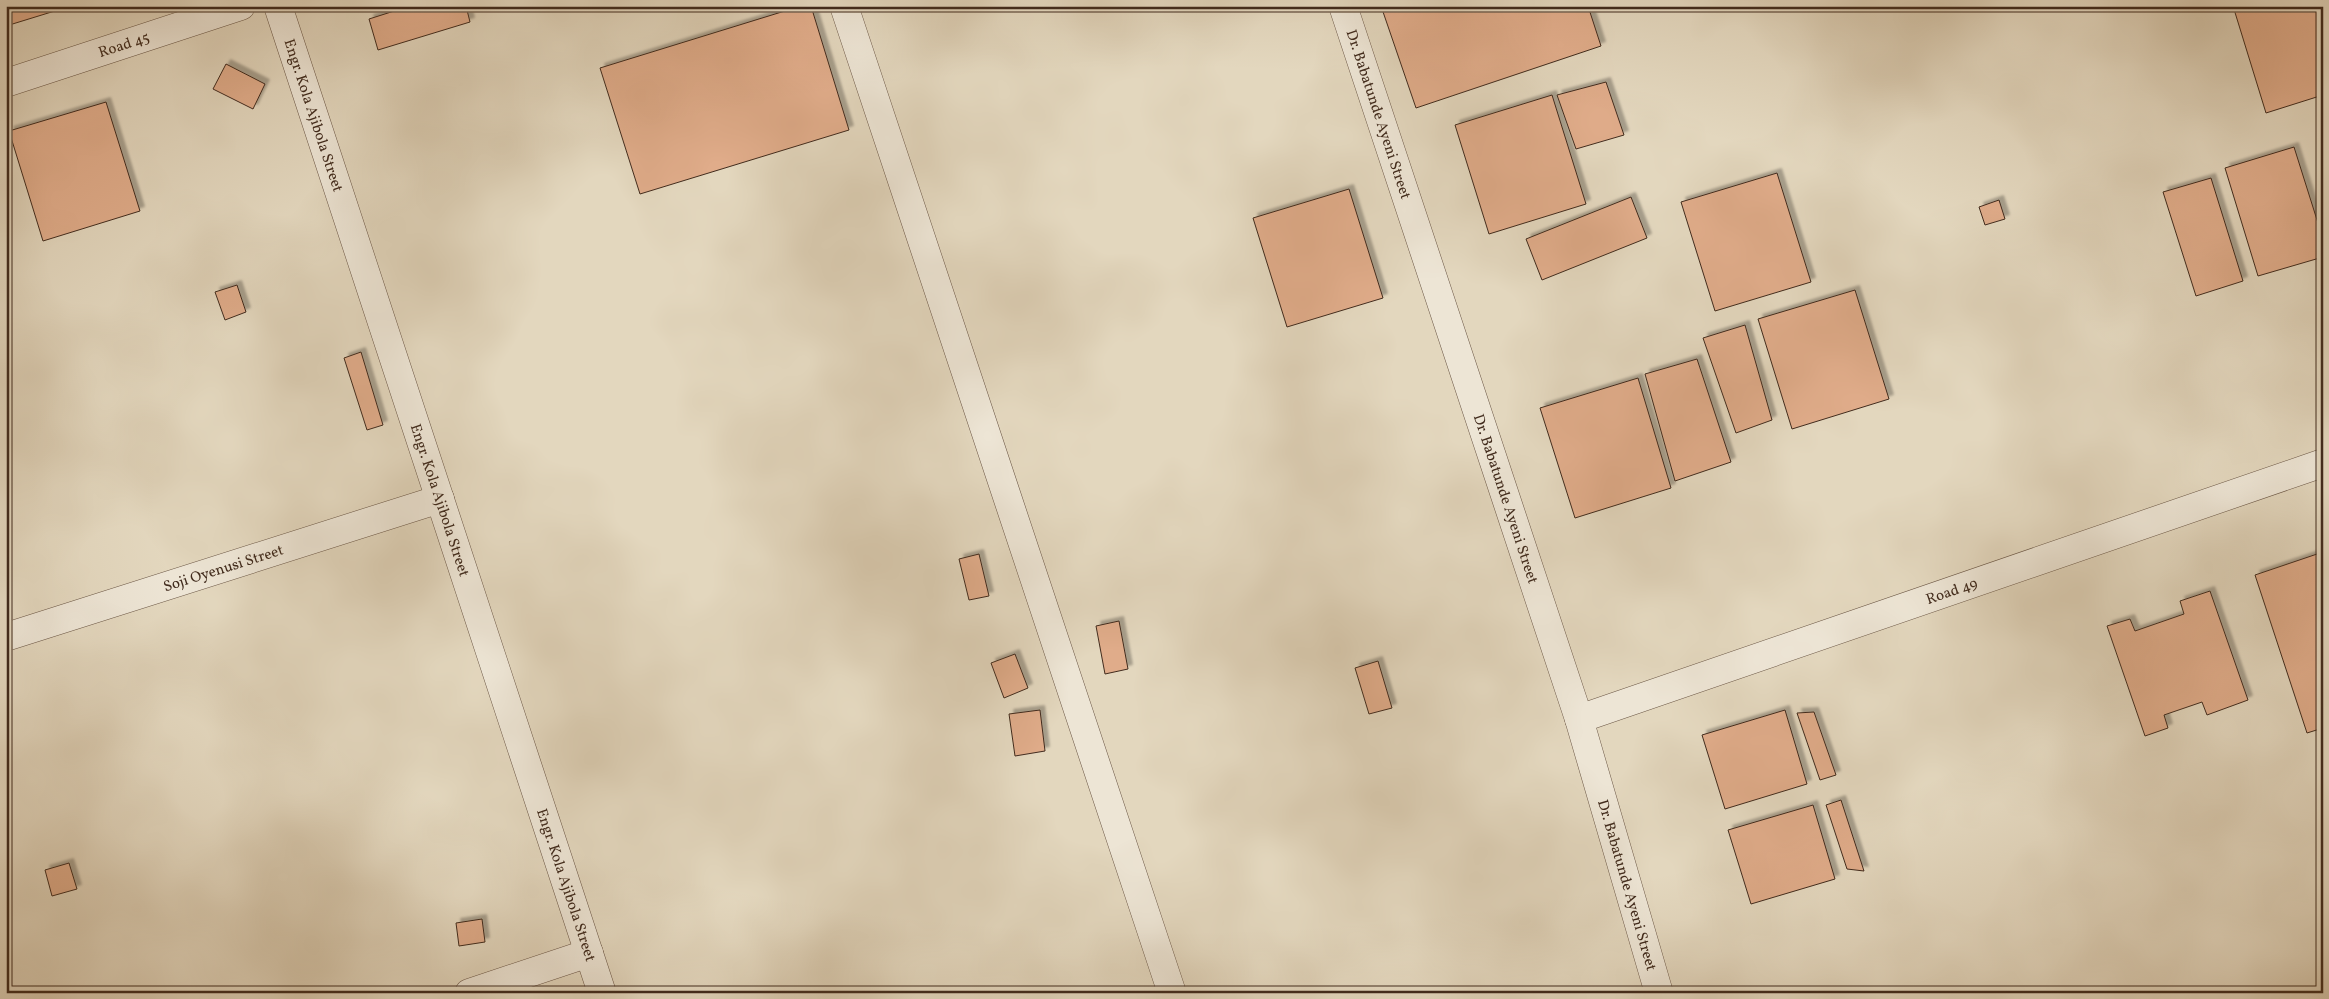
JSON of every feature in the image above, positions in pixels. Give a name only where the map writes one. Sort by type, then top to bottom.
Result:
[{"type":"street","name":"Road 45","points":[[6,83],[241,6]]},
{"type":"street","name":"Engr. Kola Ajibola Street","points":[[278,6],[602,993]]},
{"type":"street","points":[[844,6],[1172,993]]},
{"type":"street","name":"Dr. Babatunde Ayeni Street","points":[[1343,6],[1580,719],[1659,993]]},
{"type":"street","name":"Road 49","points":[[1580,719],[2323,463]]},
{"type":"street","name":"Soji Oyenusi Street","points":[[6,637],[440,499]]},
{"type":"street","points":[[469,993],[589,953]]},
{"type":"building","points":[[6,6],[71,6],[6,26]]},
{"type":"building","points":[[410,6],[466,6],[470,22],[378,50],[369,19]]},
{"type":"building","points":[[801,6],[811,6],[849,130],[640,194],[600,68]]},
{"type":"building","points":[[1381,6],[1588,6],[1601,46],[1416,108]]},
{"type":"building","points":[[2233,6],[2323,6],[2323,95],[2266,113]]},
{"type":"building","points":[[226,64],[265,84],[253,109],[213,89]]},
{"type":"building","points":[[1606,82],[1624,135],[1576,149],[1557,95]]},
{"type":"building","points":[[1552,95],[1586,204],[1489,234],[1455,125]]},
{"type":"building","points":[[106,102],[140,211],[43,241],[9,131]]},
{"type":"building","points":[[2294,147],[2323,239],[2323,257],[2258,276],[2225,168]]},
{"type":"building","points":[[1777,173],[1811,282],[1715,311],[1681,202]]},
{"type":"building","points":[[2211,178],[2243,281],[2196,296],[2163,192]]},
{"type":"building","points":[[1349,189],[1383,298],[1287,327],[1253,218]]},
{"type":"building","points":[[1631,197],[1647,238],[1542,280],[1526,239]]},
{"type":"building","points":[[1999,200],[2005,219],[1985,225],[1979,207]]},
{"type":"building","points":[[237,285],[246,312],[225,320],[215,292]]},
{"type":"building","points":[[1855,290],[1889,399],[1792,429],[1758,319]]},
{"type":"building","points":[[1745,325],[1772,420],[1736,433],[1703,338]]},
{"type":"building","points":[[361,352],[383,425],[367,430],[344,358]]},
{"type":"building","points":[[1697,359],[1731,462],[1675,481],[1645,374]]},
{"type":"building","points":[[1638,378],[1671,488],[1575,518],[1540,408]]},
{"type":"building","points":[[2323,552],[2323,728],[2307,733],[2255,575]]},
{"type":"building","points":[[979,554],[989,596],[969,600],[959,559]]},
{"type":"building","points":[[2210,591],[2248,700],[2207,715],[2202,702],[2164,715],[2168,728],[2145,736],[2107,626],[2130,619],[2135,631],[2184,614],[2180,601]]},
{"type":"building","points":[[1119,621],[1128,669],[1105,674],[1096,626]]},
{"type":"building","points":[[1015,654],[1028,688],[1004,698],[991,663]]},
{"type":"building","points":[[1378,661],[1392,708],[1369,714],[1355,668]]},
{"type":"building","points":[[1040,710],[1045,751],[1015,756],[1009,714]]},
{"type":"building","points":[[1785,710],[1807,784],[1725,809],[1702,735]]},
{"type":"building","points":[[1814,712],[1836,775],[1820,780],[1797,713]]},
{"type":"building","points":[[1841,800],[1864,871],[1847,869],[1826,805]]},
{"type":"building","points":[[1813,805],[1835,879],[1751,904],[1728,830]]},
{"type":"building","points":[[69,863],[77,889],[52,896],[45,870]]},
{"type":"building","points":[[482,919],[485,942],[459,946],[456,923]]}]
